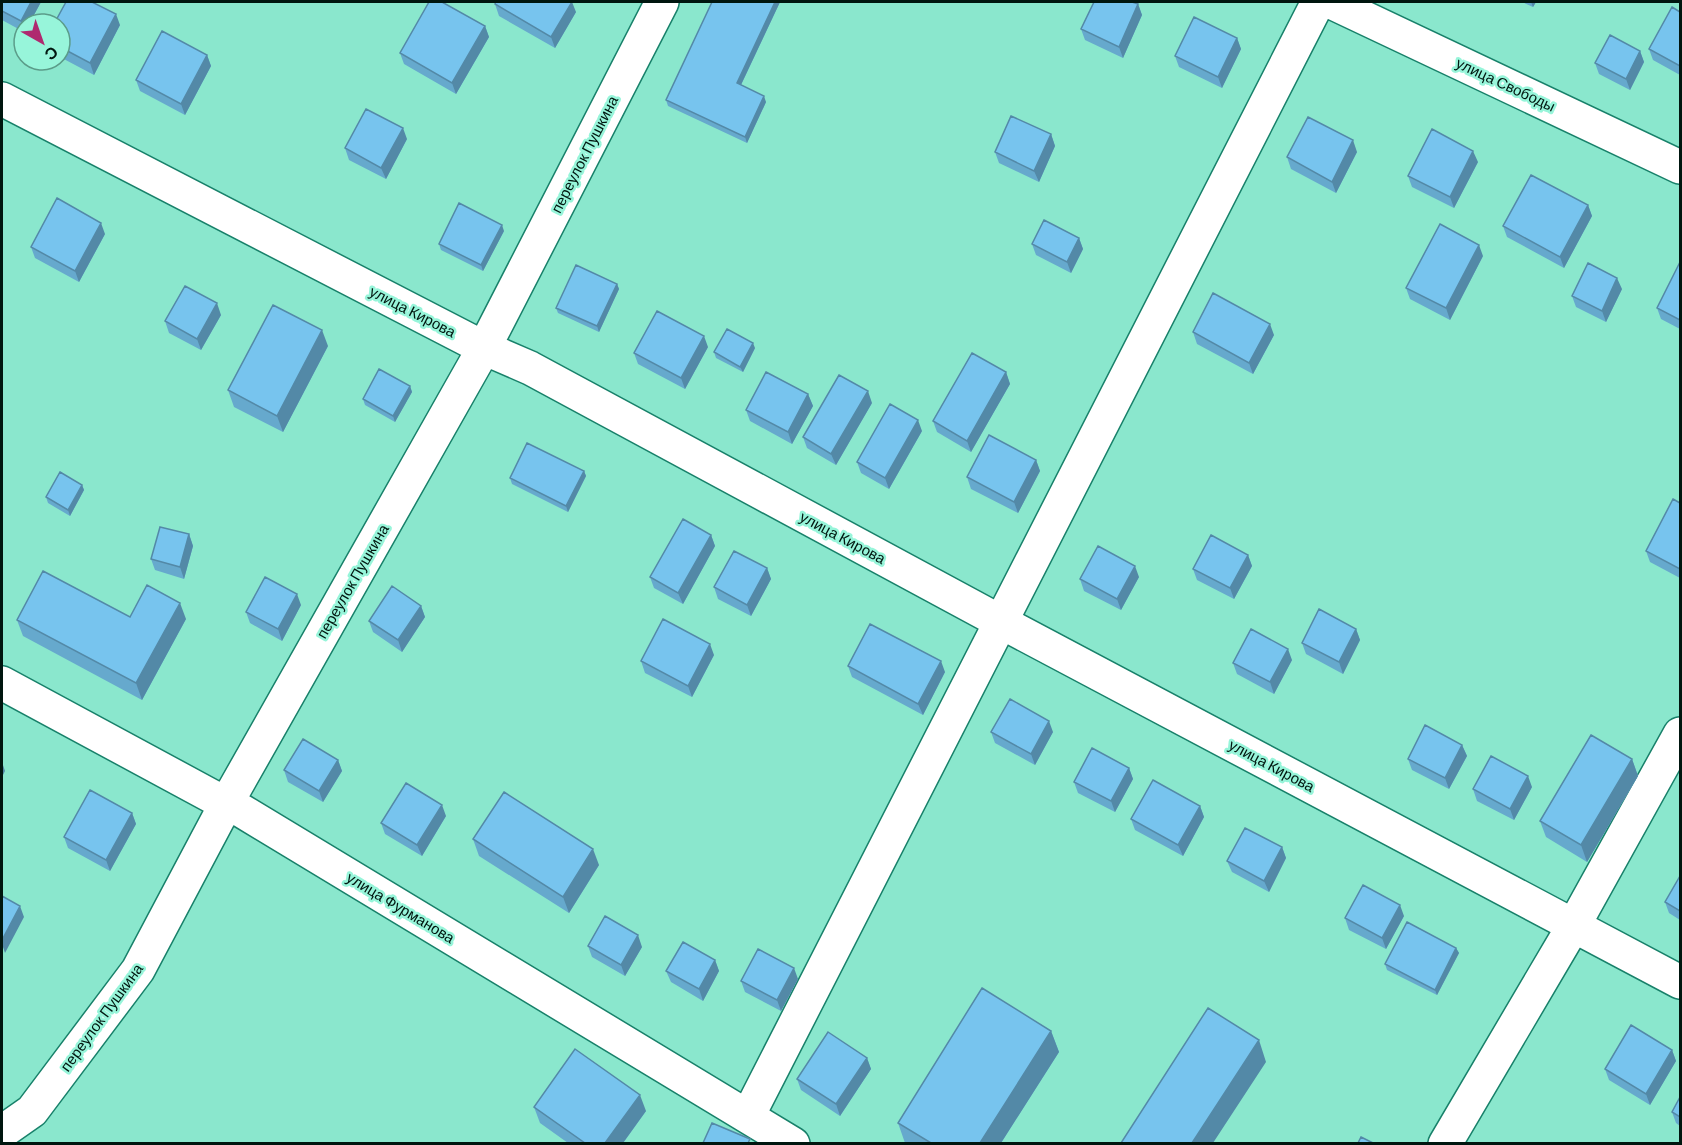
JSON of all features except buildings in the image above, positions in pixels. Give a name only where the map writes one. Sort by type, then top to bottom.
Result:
[{"type":"street","name":"переулок Пушкина","points":[[2,1132],[32,1111],[138,970],[226,804],[484,348],[662,2]]},
{"type":"street","points":[[748,1116],[1318,2]]},
{"type":"street","name":"улица Свободы","points":[[1331,2],[1680,167]]},
{"type":"street","name":"улица Кирова","points":[[2,99],[484,348],[530,368],[1001,622],[1680,982]]},
{"type":"street","name":"улица Фурманова","points":[[2,683],[242,811],[793,1143]]},
{"type":"street","points":[[1445,1143],[1574,925],[1680,734]]}]
